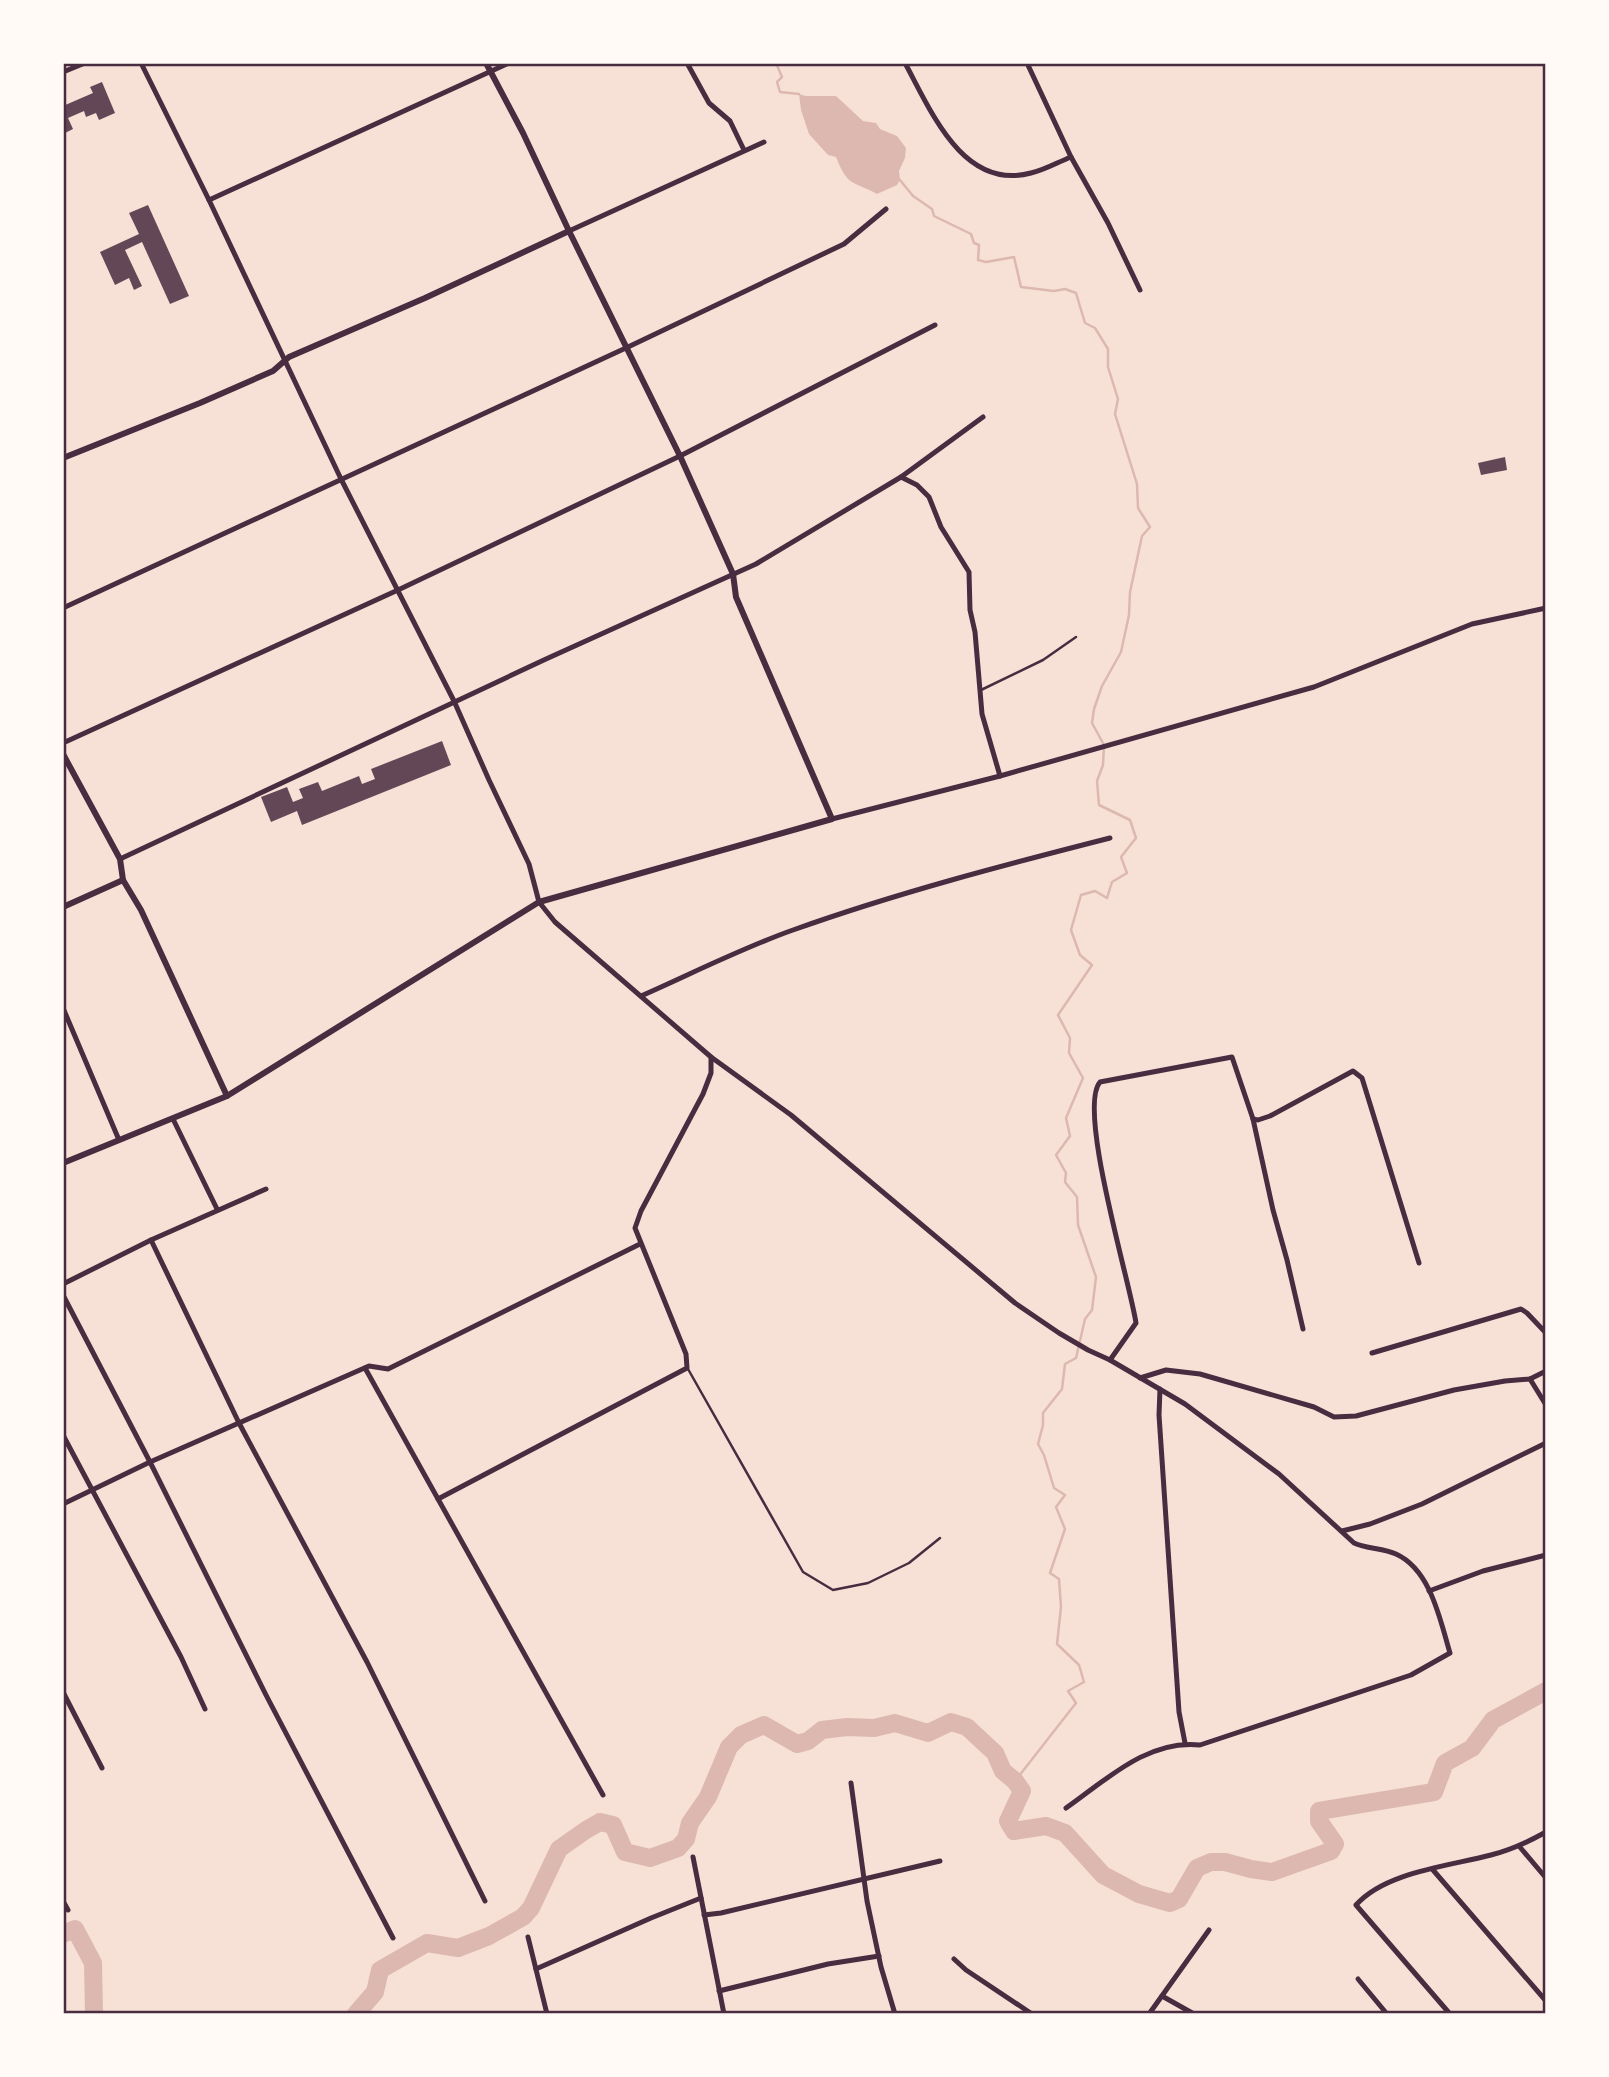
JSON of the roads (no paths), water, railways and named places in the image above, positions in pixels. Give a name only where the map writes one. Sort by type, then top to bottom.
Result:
[{"type":"street","points":[[63,72],[85,63]]},
{"type":"street","points":[[141,63],[341,479],[454,701],[529,864],[539,902],[555,922],[711,1057],[791,1115],[1015,1303],[1059,1333],[1185,1404],[1279,1474],[1354,1543],[1365,1548],[1393,1553],[1405,1559],[1429,1591],[1450,1653],[1438,1661],[1411,1675],[1200,1745],[1185,1743],[1152,1751],[1066,1808]]},
{"type":"street","points":[[486,63],[523,133],[680,456],[733,574],[736,597],[832,819]]},
{"type":"street","points":[[209,200],[509,63]]},
{"type":"street","points":[[687,63],[709,103],[730,121],[744,150]]},
{"type":"street","points":[[905,63],[927,104],[957,150],[977,167],[1001,176],[1031,174],[1071,157]]},
{"type":"street","points":[[1027,63],[1071,157],[1108,223],[1140,290]]},
{"type":"street","points":[[63,458],[273,371],[289,357],[425,298],[764,142]]},
{"type":"street","points":[[63,608],[628,347],[844,244],[886,209]]},
{"type":"street","points":[[63,743],[398,590],[680,456],[935,325]]},
{"type":"street","points":[[120,859],[454,701],[756,564],[901,477],[983,417]]},
{"type":"street","points":[[901,477],[917,485],[929,497],[941,527],[969,572],[970,610],[975,632],[982,714],[1000,776]]},
{"type":"street","points":[[63,1163],[227,1096],[539,902],[1314,687],[1472,624],[1546,608]]},
{"type":"street","points":[[63,754],[120,859],[122,880],[141,910],[227,1096]]},
{"type":"street","points":[[641,996],[790,930],[982,871],[1110,838]]},
{"type":"street","points":[[63,907],[122,880]]},
{"type":"street","points":[[63,1009],[119,1140]]},
{"type":"street","points":[[438,1499],[687,1368],[686,1354],[635,1228],[641,1211],[704,1094],[711,1057]]},
{"type":"street","points":[[1110,1360],[1136,1323],[1100,1159],[1094,1099],[1096,1086],[1100,1082],[1233,1057],[1253,1119],[1303,1329]]},
{"type":"street","points":[[1253,1119],[1270,1116],[1353,1070],[1362,1078],[1419,1264]]},
{"type":"street","points":[[173,1119],[217,1209]]},
{"type":"street","points":[[63,1284],[151,1240],[265,1189]]},
{"type":"street","points":[[151,1240],[239,1423],[367,1662],[485,1901]]},
{"type":"street","points":[[63,1504],[150,1462],[369,1366],[388,1369],[640,1244]]},
{"type":"street","points":[[63,1295],[393,1938]]},
{"type":"street","points":[[1372,1353],[1521,1309],[1546,1333]]},
{"type":"street","points":[[365,1368],[603,1795]]},
{"type":"street","points":[[1140,1378],[1166,1370],[1200,1374],[1314,1407],[1334,1417],[1356,1416],[1454,1390],[1530,1378],[1546,1371]]},
{"type":"street","points":[[1530,1378],[1546,1405]]},
{"type":"street","points":[[1160,1389],[1159,1415],[1179,1712],[1185,1743]]},
{"type":"street","points":[[63,1435],[181,1657],[205,1709]]},
{"type":"street","points":[[1342,1531],[1370,1524],[1422,1504],[1546,1443]]},
{"type":"street","points":[[1429,1591],[1483,1572],[1546,1555]]},
{"type":"street","points":[[63,1692],[102,1768]]},
{"type":"street","points":[[851,1783],[864,1879],[879,1956],[895,2014]]},
{"type":"street","points":[[1450,2014],[1356,1905],[1365,1895],[1379,1887],[1413,1873],[1494,1854],[1519,1846],[1546,1832]]},
{"type":"street","points":[[1519,1846],[1546,1878]]},
{"type":"street","points":[[693,1857],[724,2014]]},
{"type":"street","points":[[704,1915],[940,1861]]},
{"type":"street","points":[[1433,1870],[1546,2001]]},
{"type":"street","points":[[536,1969],[701,1898]]},
{"type":"street","points":[[63,1901],[68,1910]]},
{"type":"street","points":[[1149,2014],[1209,1930]]},
{"type":"street","points":[[528,1937],[547,2014]]},
{"type":"street","points":[[719,1991],[818,1966],[879,1956]]},
{"type":"street","points":[[954,1959],[1032,2014]]},
{"type":"street","points":[[1358,1979],[1387,2014]]},
{"type":"street","points":[[1162,1996],[1194,2014]]},
{"type":"lane","points":[[981,691],[1043,660],[1076,637]]},
{"type":"lane","points":[[687,1368],[803,1572],[833,1590],[868,1583],[909,1563],[940,1538]]},
{"type":"waterway","points":[[776,63],[782,77],[777,82],[780,92],[799,94]]},
{"type":"waterway","points":[[900,180],[913,196],[932,209],[934,216],[971,234],[974,243],[979,245],[978,260],[986,262],[1014,257],[1021,287],[1054,291],[1065,289],[1076,293],[1085,323],[1095,328],[1108,349],[1108,367],[1118,399],[1115,414],[1137,484],[1138,508],[1150,527],[1142,536],[1121,652],[1102,686],[1092,723],[1104,745],[1103,765],[1097,781],[1099,805],[1130,820],[1136,838],[1121,857],[1127,873],[1112,882],[1107,898],[1095,891],[1081,895],[1071,930],[1080,955],[1092,965],[1058,1015],[1070,1038],[1069,1053],[1083,1078],[1066,1118],[1070,1136],[1056,1155],[1066,1173],[1065,1182],[1077,1197],[1078,1225],[1096,1277],[1092,1310],[1085,1319],[1076,1358],[1065,1364],[1062,1389],[1043,1413],[1038,1444],[1054,1488],[1065,1495],[1056,1507],[1065,1529],[1050,1573],[1059,1579],[1061,1607],[1057,1644],[1079,1665],[1084,1682],[1068,1691],[1076,1703],[1015,1781]]},
{"type":"waterway","points":[[356,2014],[375,1992],[380,1970],[427,1943],[458,1948],[489,1936],[523,1917],[531,1908],[559,1849],[600,1822],[613,1825],[625,1852],[650,1858],[678,1848],[686,1839],[690,1823],[708,1797],[729,1747],[741,1735],[764,1725],[797,1744],[808,1741],[822,1730],[847,1727],[874,1728],[895,1723],[928,1733],[951,1722],[967,1727],[995,1753],[1003,1771],[1022,1791],[1008,1821],[1014,1831],[1046,1826],[1065,1833],[1103,1875],[1139,1894],[1170,1903],[1179,1899],[1197,1868],[1211,1862],[1225,1862],[1272,1872],[1331,1851],[1335,1844],[1319,1821],[1319,1811],[1434,1792],[1445,1763],[1472,1748],[1493,1720],[1546,1691]]},
{"type":"waterway","points":[[63,1934],[75,1929],[93,1963],[94,2014]]}]
